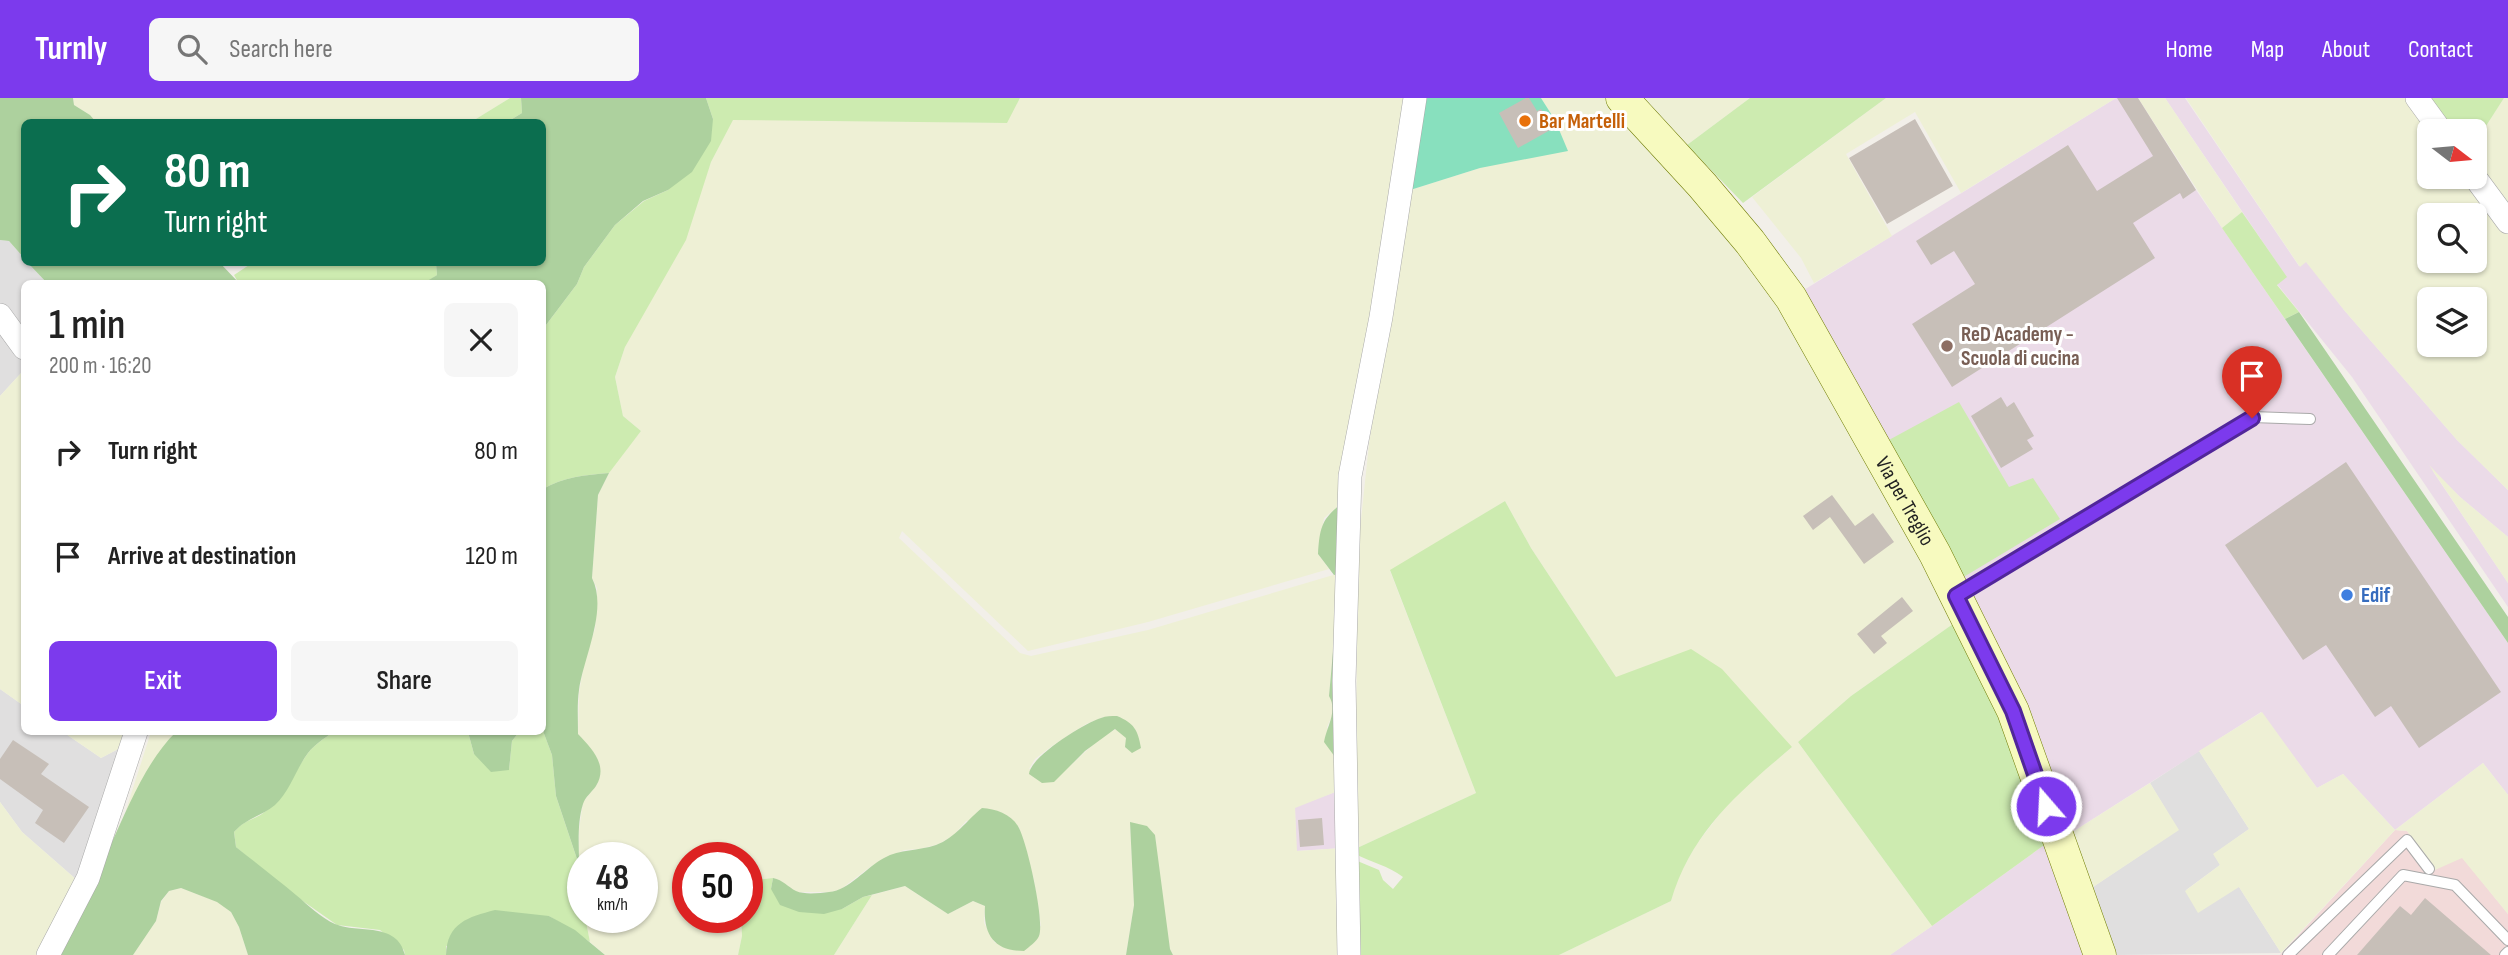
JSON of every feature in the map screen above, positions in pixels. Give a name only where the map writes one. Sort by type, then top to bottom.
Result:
[{"type":"main road","name":"Via per Treglio","points":[[1622,98],[1702,185],[1750,242],[1791,298],[1935,554],[2013,711],[2100,955]]},
{"type":"street","points":[[1349,955],[1344,681],[1350,476],[1381,317],[1415,98]]},
{"type":"street","points":[[2417,98],[2432,119]]},
{"type":"street","points":[[2484,189],[2508,222]]},
{"type":"street","points":[[0,315],[21,344]]},
{"type":"street","points":[[48,955],[88,878],[135,735]]},
{"type":"lane","points":[[1956,596],[2252,418],[2310,419]]},
{"type":"lane","points":[[2288,955],[2407,840],[2429,869]]},
{"type":"lane","points":[[2328,955],[2403,875],[2455,885],[2508,940]]},
{"type":"shaded area","points":[[2116,98],[2138,98],[2196,190],[2508,643],[2508,795],[2483,763],[2395,830],[2343,774],[2317,788],[2261,712],[2071,833],[1799,293]]},
{"type":"shaded area","points":[[2165,98],[2185,98],[2299,266],[2306,261],[2344,310],[2457,440],[2508,490],[2508,537],[2432,470],[2508,583],[2508,607],[2352,377],[2277,284],[2286,276]]},
{"type":"shaded area","points":[[0,240],[9,241],[21,255],[21,266],[31,266],[44,280],[21,280],[21,373],[0,396]]},
{"type":"shaded area","points":[[0,689],[21,704],[21,735],[67,735],[101,758],[126,745],[78,881],[22,832],[0,802]]},
{"type":"shaded area","points":[[2199,751],[2249,829],[2214,854],[2220,865],[2186,890],[2239,887],[2281,953],[2117,955],[2093,887],[2178,830],[2150,783]]},
{"type":"shaded area","points":[[1343,789],[1343,848],[1296,851],[1295,807]]},
{"type":"shaded area","points":[[2395,830],[2407,831],[2435,869],[2462,857],[2508,914],[2508,955],[2280,955]]},
{"type":"shaded area","points":[[2047,843],[2084,955],[1890,955],[1932,926]]},
{"type":"green space","points":[[0,98],[73,98],[74,105],[93,119],[21,119],[21,255],[9,241],[0,240]]},
{"type":"green space","points":[[73,98],[510,98],[476,119],[93,119],[74,105]]},
{"type":"green space","points":[[510,98],[521,98],[522,113],[512,119],[476,119]]},
{"type":"green space","points":[[521,98],[706,98],[713,119],[711,141],[692,172],[668,190],[643,201],[615,225],[584,267],[577,284],[546,325],[546,280],[429,280],[437,275],[436,266],[546,266],[546,119],[512,119],[522,113]]},
{"type":"green space","points":[[706,98],[1020,98],[1007,123],[733,120],[711,162],[686,240],[625,347],[615,377],[623,416],[641,431],[609,473],[566,479],[546,488],[546,325],[577,284],[584,267],[615,225],[644,201],[668,190],[713,119]]},
{"type":"green space","points":[[1020,98],[1412,98],[1347,499],[1324,518],[1318,554],[1329,569],[1148,622],[1028,651],[902,531],[899,538],[1020,653],[1031,656],[1148,630],[1340,573],[1329,696],[1333,704],[1333,714],[1327,727],[1343,789],[1295,808],[1297,851],[1343,848],[1345,955],[1173,955],[1162,904],[1155,836],[1130,822],[1134,905],[1126,955],[834,955],[872,895],[905,886],[948,914],[973,901],[985,906],[984,923],[995,943],[1041,926],[1034,880],[1019,827],[966,821],[954,835],[939,844],[904,850],[870,867],[841,889],[831,892],[797,892],[773,878],[763,879],[763,842],[672,842],[672,933],[742,933],[738,955],[605,955],[590,942],[588,933],[658,933],[658,842],[579,842],[583,802],[598,783],[578,734],[579,693],[585,658],[595,629],[597,588],[592,578],[598,495],[612,467],[641,431],[623,416],[615,377],[625,347],[733,119],[1006,123]],"holes":[[[1104,717],[1141,748],[1116,729],[1100,738],[1070,766],[1029,769],[1035,759],[1052,746],[1086,724]]]},
{"type":"green space","points":[[1420,98],[1541,98],[1555,120],[1568,151],[1480,168],[1407,191]]},
{"type":"green space","points":[[1541,98],[1606,98],[1637,129],[1763,278],[1960,619],[1851,696],[1798,742],[1932,926],[1890,955],[1559,955],[1671,901],[1678,877],[1696,845],[1732,798],[1792,747],[1616,677],[1531,548],[1505,501],[1390,571],[1476,793],[1355,849],[1358,548],[1369,444],[1407,191],[1480,168],[1555,120]]},
{"type":"green space","points":[[1645,98],[1750,98],[1687,145]]},
{"type":"green space","points":[[1750,98],[1886,98],[1743,203],[1687,145]]},
{"type":"green space","points":[[1886,98],[2116,98],[1961,193],[1915,112],[1846,154],[1892,236],[1814,283],[1801,258],[1752,197]]},
{"type":"green space","points":[[2138,98],[2165,98],[2242,212],[2222,228]]},
{"type":"green space","points":[[2186,98],[2406,98],[2421,119],[2417,119],[2417,189],[2474,189],[2485,203],[2417,203],[2417,273],[2487,273],[2487,206],[2508,234],[2508,490],[2457,440],[2306,262],[2300,267]]},
{"type":"green space","points":[[2424,98],[2504,98],[2487,124],[2487,119],[2440,119]]},
{"type":"green space","points":[[2504,98],[2508,98],[2508,212],[2487,183],[2487,124]]},
{"type":"green space","points":[[2242,212],[2287,277],[2277,285],[2299,312],[2285,319],[2222,228]]},
{"type":"green space","points":[[31,266],[223,266],[236,280],[44,280]]},
{"type":"green space","points":[[248,266],[436,266],[437,275],[430,280],[237,280],[234,275]]},
{"type":"green space","points":[[2299,312],[2508,617],[2508,643],[2285,319]]},
{"type":"green space","points":[[21,373],[21,704],[0,689],[0,396]]},
{"type":"green space","points":[[1959,402],[2009,487],[2033,478],[2060,519],[1962,578],[1887,441]]},
{"type":"green space","points":[[2429,465],[2460,497],[2508,537],[2508,583]]},
{"type":"green space","points":[[609,473],[598,495],[592,578],[596,591],[596,619],[579,690],[578,706],[578,734],[597,757],[600,771],[596,786],[583,804],[579,842],[571,842],[556,796],[552,755],[544,735],[546,488],[566,479]]},
{"type":"green space","points":[[1347,499],[1335,757],[1324,742],[1332,713],[1329,696],[1340,574],[1334,575],[1318,554],[1324,522]]},
{"type":"green space","points":[[1505,501],[1531,548],[1616,677],[1691,649],[1722,669],[1792,747],[1736,797],[1704,834],[1680,876],[1671,901],[1559,955],[1355,955],[1355,860],[1379,870],[1383,880],[1393,889],[1403,877],[1355,854],[1355,849],[1476,793],[1390,570]]},
{"type":"green space","points":[[1960,619],[2047,843],[1932,926],[1798,742],[1851,696]]},
{"type":"green space","points":[[2262,712],[2317,788],[2343,774],[2395,830],[2281,953],[2239,887],[2198,913],[2185,891],[2220,865],[2213,854],[2249,829],[2199,751]]},
{"type":"green space","points":[[1117,716],[1128,721],[1134,728],[1141,748],[1132,753],[1125,747],[1126,738],[1115,729],[1085,751],[1054,782],[1042,783],[1029,774],[1038,759],[1071,733],[1101,718]]},
{"type":"green space","points":[[67,735],[128,735],[126,745],[101,758]]},
{"type":"green space","points":[[150,735],[174,735],[152,763],[125,813]]},
{"type":"green space","points":[[173,735],[329,735],[308,753],[275,805],[234,832],[236,847],[325,918],[344,927],[376,930],[394,937],[401,944],[405,955],[248,955],[231,912],[217,902],[181,888],[169,891],[161,901],[156,921],[133,955],[54,955],[139,785]]},
{"type":"green space","points":[[329,735],[469,735],[474,754],[509,770],[512,741],[517,735],[544,735],[552,755],[556,796],[571,842],[567,842],[567,927],[549,916],[446,946],[446,955],[405,955],[404,950],[380,930],[337,925],[280,885],[236,847],[234,832],[273,805],[308,753]]},
{"type":"green space","points":[[469,735],[517,735],[512,741],[509,770],[491,772],[474,754]]},
{"type":"green space","points":[[2483,763],[2508,795],[2508,914],[2462,858],[2435,870],[2407,831],[2395,830]]},
{"type":"green space","points":[[2150,783],[2179,830],[2093,887],[2071,833]]},
{"type":"green space","points":[[0,802],[22,832],[78,881],[42,955],[0,955]]},
{"type":"green space","points":[[982,808],[998,811],[1012,819],[1019,828],[1026,849],[1040,915],[1040,928],[1038,938],[1024,951],[1005,948],[992,939],[986,925],[985,906],[973,901],[948,914],[905,886],[863,897],[842,909],[824,914],[799,912],[780,905],[771,889],[773,878],[800,892],[837,890],[890,855],[943,842]]},
{"type":"green space","points":[[1130,822],[1147,826],[1155,835],[1173,955],[1126,955],[1134,905]]},
{"type":"green space","points":[[773,878],[771,889],[842,909],[872,895],[834,955],[738,955],[742,933],[763,933],[763,879]]},
{"type":"green space","points":[[181,888],[218,902],[231,912],[248,955],[133,955],[156,921],[161,902],[169,891]]},
{"type":"green space","points":[[495,910],[549,916],[567,926],[567,933],[579,933],[605,955],[446,955],[450,935],[461,923],[476,915]]},
{"type":"green space","points":[[576,933],[588,933],[590,942]]},
{"type":"building","name":"Bar Martelli","points":[[1529,98],[1537,111],[1541,109],[1552,129],[1518,148],[1499,113]]},
{"type":"building","points":[[2117,98],[2138,98],[2196,190],[2183,199],[2180,193],[2133,223],[2155,258],[1952,387],[1912,324],[1975,284],[1954,251],[1931,265],[1916,241],[2068,145],[2097,191],[2153,156]]},
{"type":"building","points":[[1915,119],[1953,186],[1887,224],[1849,158]]},
{"type":"building","points":[[2001,397],[2007,407],[2014,402],[2034,436],[2027,440],[2033,449],[2001,468],[1971,416]]},
{"type":"building","name":"Edif","points":[[2346,462],[2501,692],[2419,748],[2391,706],[2375,717],[2326,645],[2303,660],[2225,545]]},
{"type":"building","points":[[1832,495],[1855,526],[1873,513],[1894,542],[1864,564],[1830,517],[1813,530],[1803,516]]},
{"type":"building","points":[[1902,597],[1913,611],[1881,636],[1887,643],[1874,654],[1857,634]]},
{"type":"building","points":[[13,740],[49,764],[41,774],[89,807],[64,843],[35,823],[43,810],[0,779],[0,759]]},
{"type":"building","points":[[1322,818],[1324,845],[1300,847],[1298,820]]},
{"type":"building","points":[[2425,898],[2491,955],[2357,955],[2400,906],[2411,915]]},
{"type":"place","name":"Bar Martelli","points":[[1525,121]]},
{"type":"place","name":"ReD Academy - Scuola di cucina","points":[[1947,346]]},
{"type":"place","name":"Edif","points":[[2347,595]]},
{"type":"route","points":[[2046,806],[2013,711],[1956,596],[2252,418]]}]
